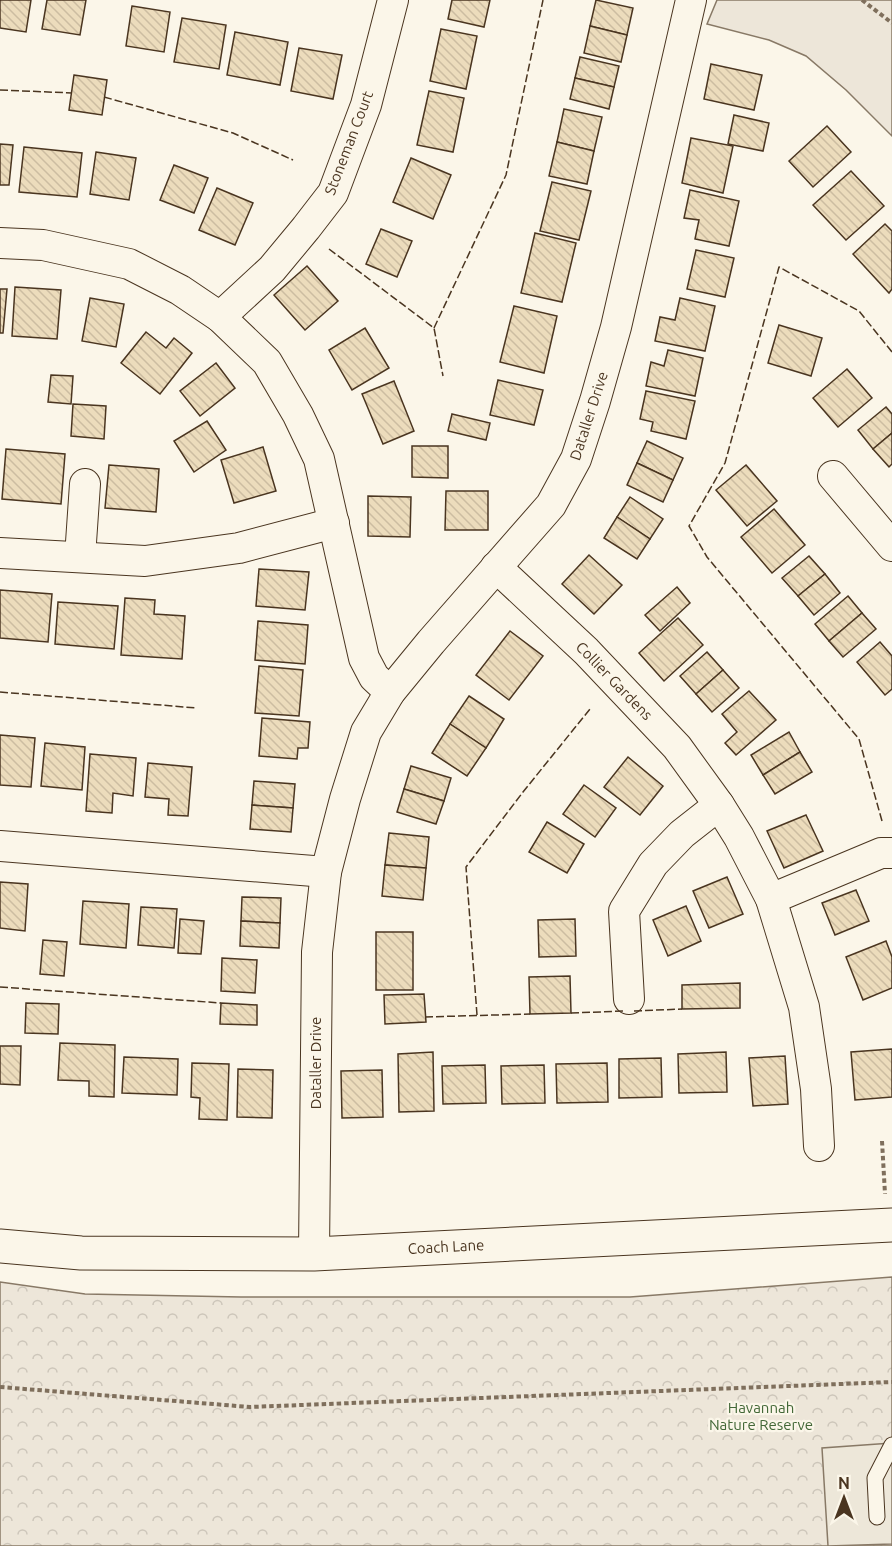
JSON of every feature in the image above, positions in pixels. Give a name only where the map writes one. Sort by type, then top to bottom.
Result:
[{"type":"street","name":"Dataller Drive","points":[[314,1254],[317,952],[326,872],[345,799],[366,732],[390,692],[551,505],[576,459],[596,401],[616,327],[691,0]]},
{"type":"street","name":"Stoneman Court","points":[[220,317],[272,269],[333,192],[366,105],[388,1]]},
{"type":"street","points":[[0,243],[43,245],[129,264],[180,290],[220,317],[267,362],[298,415],[319,459],[364,658],[374,677],[390,692]]},
{"type":"street","points":[[833,476],[892,546]]},
{"type":"street","points":[[80,557],[85,484]]},
{"type":"street","points":[[0,553],[145,561],[239,548],[334,523]]},
{"type":"street","name":"Collier Gardens","points":[[496,567],[586,651],[677,747],[739,837],[771,900],[804,1007],[816,1089],[819,1146]]},
{"type":"street","points":[[628,999],[624,911],[653,864],[682,834],[719,805]]},
{"type":"street","points":[[0,846],[326,872]]},
{"type":"street","points":[[771,900],[881,853],[892,853]]},
{"type":"street","name":"Coach Lane","points":[[0,1245],[81,1253],[314,1254],[890,1225]]},
{"type":"lane","points":[[877,1517],[874,1478],[892,1445]]},
{"type":"path","points":[[862,0],[892,23]]},
{"type":"path","points":[[882,1141],[890,1225]]},
{"type":"path","points":[[0,1388],[250,1407],[892,1382]]},
{"type":"green space","points":[[717,0],[892,0],[892,136],[846,90],[806,56],[769,40],[707,24]]},
{"type":"green space","name":"Havannah Nature Reserve","points":[[892,1277],[892,1546],[0,1546],[0,1282],[85,1294],[241,1297],[630,1297]]},
{"type":"shaded area","points":[[892,1443],[892,1544],[828,1546],[822,1448]]},
{"type":"building","points":[[0,0],[31,0],[26,32],[0,28]]},
{"type":"building","points":[[47,0],[86,0],[80,35],[42,29]]},
{"type":"building","points":[[452,0],[490,0],[484,27],[448,19]]},
{"type":"building","points":[[596,0],[633,8],[627,35],[590,26]]},
{"type":"building","points":[[132,6],[170,12],[164,52],[126,46]]},
{"type":"building","points":[[182,18],[226,25],[219,69],[174,62]]},
{"type":"building","points":[[590,26],[627,35],[621,62],[584,53]]},
{"type":"building","points":[[441,29],[477,36],[466,89],[430,81]]},
{"type":"building","points":[[235,32],[288,42],[280,85],[227,75]]},
{"type":"building","points":[[299,48],[342,55],[333,99],[291,91]]},
{"type":"building","points":[[580,57],[619,66],[614,87],[575,78]]},
{"type":"building","points":[[711,64],[762,75],[754,110],[704,99]]},
{"type":"building","points":[[74,75],[107,80],[102,115],[69,110]]},
{"type":"building","points":[[575,78],[614,87],[609,109],[570,99]]},
{"type":"building","points":[[429,91],[464,98],[453,152],[417,145]]},
{"type":"building","points":[[564,109],[602,117],[594,151],[557,142]]},
{"type":"building","points":[[734,115],[769,123],[763,151],[728,144]]},
{"type":"building","points":[[827,126],[851,152],[813,187],[789,161]]},
{"type":"building","points":[[691,138],[733,146],[723,193],[682,183]]},
{"type":"building","points":[[557,142],[594,151],[587,184],[549,176]]},
{"type":"building","points":[[0,144],[13,145],[9,185],[0,185]]},
{"type":"building","points":[[24,147],[82,153],[77,197],[19,192]]},
{"type":"building","points":[[96,152],[136,158],[129,200],[90,194]]},
{"type":"building","points":[[411,158],[451,175],[433,219],[393,202]]},
{"type":"building","points":[[174,165],[208,178],[194,213],[160,200]]},
{"type":"building","points":[[851,171],[884,206],[846,240],[813,205]]},
{"type":"building","points":[[552,182],[591,191],[579,240],[540,231]]},
{"type":"building","points":[[217,188],[253,203],[235,245],[199,230]]},
{"type":"building","points":[[690,190],[739,201],[729,246],[695,239],[699,220],[684,218]]},
{"type":"building","points":[[885,224],[892,231],[892,289],[889,293],[853,254]]},
{"type":"building","points":[[381,229],[412,241],[397,277],[366,264]]},
{"type":"building","points":[[535,233],[576,243],[562,302],[521,293]]},
{"type":"building","points":[[696,250],[734,258],[725,297],[687,289]]},
{"type":"building","points":[[307,266],[338,301],[305,330],[274,295]]},
{"type":"building","points":[[15,287],[61,290],[57,339],[12,336]]},
{"type":"building","points":[[0,289],[7,289],[3,333],[0,333]]},
{"type":"building","points":[[90,298],[124,304],[116,347],[82,341]]},
{"type":"building","points":[[680,298],[715,306],[705,351],[655,341],[660,317],[675,320]]},
{"type":"building","points":[[514,306],[557,316],[544,373],[500,362]]},
{"type":"building","points":[[779,325],[822,338],[811,376],[768,363]]},
{"type":"building","points":[[365,328],[389,368],[352,390],[329,350]]},
{"type":"building","points":[[146,332],[166,348],[174,338],[192,353],[160,394],[121,363]]},
{"type":"building","points":[[668,350],[703,358],[695,396],[646,386],[651,362],[664,366]]},
{"type":"building","points":[[216,363],[235,388],[200,416],[180,391]]},
{"type":"building","points":[[847,369],[872,398],[838,427],[813,398]]},
{"type":"building","points":[[51,375],[73,376],[71,404],[48,402]]},
{"type":"building","points":[[498,380],[543,390],[534,425],[490,415]]},
{"type":"building","points":[[394,381],[414,431],[383,444],[362,394]]},
{"type":"building","points":[[646,391],[695,401],[686,439],[651,431],[653,422],[640,419]]},
{"type":"building","points":[[73,404],[106,406],[104,439],[71,436]]},
{"type":"building","points":[[886,407],[892,414],[892,433],[873,449],[858,430]]},
{"type":"building","points":[[452,414],[490,423],[486,440],[448,431]]},
{"type":"building","points":[[207,421],[226,450],[194,472],[174,441]]},
{"type":"building","points":[[892,433],[892,464],[889,467],[873,449]]},
{"type":"building","points":[[647,441],[683,458],[673,480],[637,463]]},
{"type":"building","points":[[412,446],[448,446],[448,478],[412,477]]},
{"type":"building","points":[[263,447],[276,491],[234,503],[221,460]]},
{"type":"building","points":[[6,449],[65,454],[61,504],[2,499]]},
{"type":"building","points":[[637,463],[673,480],[663,502],[627,485]]},
{"type":"building","points":[[109,465],[159,469],[156,512],[105,508]]},
{"type":"building","points":[[746,465],[777,501],[747,526],[716,490]]},
{"type":"building","points":[[446,491],[488,491],[488,530],[445,530]]},
{"type":"building","points":[[368,496],[411,497],[410,537],[368,536]]},
{"type":"building","points":[[630,497],[663,519],[650,539],[617,517]]},
{"type":"building","points":[[774,509],[805,545],[772,573],[741,537]]},
{"type":"building","points":[[617,517],[650,539],[637,559],[604,538]]},
{"type":"building","points":[[589,555],[622,585],[594,614],[562,584]]},
{"type":"building","points":[[809,556],[825,574],[798,596],[782,578]]},
{"type":"building","points":[[259,569],[309,572],[305,610],[256,606]]},
{"type":"building","points":[[825,574],[840,593],[814,615],[798,596]]},
{"type":"building","points":[[677,587],[690,603],[660,631],[645,615]]},
{"type":"building","points":[[0,590],[52,594],[48,642],[0,638]]},
{"type":"building","points":[[848,596],[862,613],[829,641],[815,624]]},
{"type":"building","points":[[125,598],[155,600],[154,614],[185,616],[182,659],[121,655]]},
{"type":"building","points":[[58,602],[118,606],[114,649],[55,644]]},
{"type":"building","points":[[862,613],[876,629],[843,657],[829,641]]},
{"type":"building","points":[[678,618],[703,645],[664,681],[639,653]]},
{"type":"building","points":[[258,621],[308,625],[305,664],[255,660]]},
{"type":"building","points":[[510,631],[543,656],[509,700],[476,675]]},
{"type":"building","points":[[880,642],[892,656],[892,689],[885,695],[857,662]]},
{"type":"building","points":[[707,652],[723,670],[696,694],[680,676]]},
{"type":"building","points":[[259,666],[303,670],[299,716],[255,713]]},
{"type":"building","points":[[723,670],[739,688],[712,712],[696,694]]},
{"type":"building","points":[[749,691],[776,720],[736,755],[725,743],[737,732],[722,714]]},
{"type":"building","points":[[469,696],[504,719],[486,748],[450,724]]},
{"type":"building","points":[[262,718],[310,722],[308,748],[298,748],[297,759],[259,756]]},
{"type":"building","points":[[450,724],[486,748],[467,776],[432,753]]},
{"type":"building","points":[[789,732],[800,752],[763,775],[751,755]]},
{"type":"building","points":[[0,735],[35,738],[31,787],[0,785]]},
{"type":"building","points":[[45,743],[85,747],[82,790],[41,786]]},
{"type":"building","points":[[800,752],[812,772],[775,794],[763,775]]},
{"type":"building","points":[[90,754],[136,758],[133,796],[113,793],[112,813],[86,811]]},
{"type":"building","points":[[628,757],[663,786],[640,815],[604,787]]},
{"type":"building","points":[[148,763],[192,767],[188,816],[168,815],[169,799],[145,797]]},
{"type":"building","points":[[411,766],[451,778],[444,801],[404,789]]},
{"type":"building","points":[[254,781],[295,784],[293,808],[252,805]]},
{"type":"building","points":[[584,785],[616,808],[595,837],[563,814]]},
{"type":"building","points":[[404,789],[444,801],[436,824],[397,812]]},
{"type":"building","points":[[252,805],[293,808],[291,832],[250,829]]},
{"type":"building","points":[[806,815],[823,851],[784,868],[767,831]]},
{"type":"building","points":[[547,822],[584,844],[567,873],[529,852]]},
{"type":"building","points":[[389,833],[429,837],[426,868],[385,865]]},
{"type":"building","points":[[385,865],[426,868],[423,900],[382,896]]},
{"type":"building","points":[[727,877],[743,914],[709,928],[693,891]]},
{"type":"building","points":[[0,882],[28,884],[25,931],[0,928]]},
{"type":"building","points":[[856,890],[869,921],[835,935],[822,903]]},
{"type":"building","points":[[242,897],[281,898],[280,923],[241,921]]},
{"type":"building","points":[[83,901],[129,904],[126,948],[80,944]]},
{"type":"building","points":[[686,906],[701,941],[668,956],[653,920]]},
{"type":"building","points":[[141,907],[177,909],[174,948],[138,945]]},
{"type":"building","points":[[180,919],[204,921],[201,954],[178,953]]},
{"type":"building","points":[[575,919],[576,956],[539,957],[538,920]]},
{"type":"building","points":[[241,921],[280,923],[279,948],[240,946]]},
{"type":"building","points":[[376,932],[413,932],[413,990],[376,990]]},
{"type":"building","points":[[43,940],[67,942],[64,976],[40,974]]},
{"type":"building","points":[[886,941],[892,957],[892,988],[863,1000],[846,957]]},
{"type":"building","points":[[222,958],[257,960],[255,993],[221,991]]},
{"type":"building","points":[[570,976],[571,1013],[530,1014],[529,977]]},
{"type":"building","points":[[740,983],[740,1008],[682,1009],[682,985]]},
{"type":"building","points":[[424,994],[426,1022],[385,1024],[384,995]]},
{"type":"building","points":[[26,1003],[59,1004],[58,1034],[25,1033]]},
{"type":"building","points":[[221,1003],[257,1005],[257,1025],[220,1024]]},
{"type":"building","points":[[60,1043],[115,1045],[114,1097],[89,1096],[89,1081],[58,1080]]},
{"type":"building","points":[[0,1046],[21,1046],[20,1085],[0,1084]]},
{"type":"building","points":[[892,1049],[892,1097],[855,1100],[851,1052]]},
{"type":"building","points":[[433,1052],[434,1111],[399,1112],[398,1054]]},
{"type":"building","points":[[726,1052],[727,1092],[679,1093],[678,1054]]},
{"type":"building","points":[[785,1056],[788,1104],[753,1106],[749,1058]]},
{"type":"building","points":[[124,1057],[178,1059],[177,1095],[122,1093]]},
{"type":"building","points":[[661,1058],[662,1097],[619,1098],[619,1059]]},
{"type":"building","points":[[192,1063],[229,1064],[227,1120],[199,1119],[200,1098],[191,1097]]},
{"type":"building","points":[[607,1063],[608,1102],[557,1103],[556,1064]]},
{"type":"building","points":[[485,1065],[486,1103],[443,1104],[442,1066]]},
{"type":"building","points":[[544,1065],[545,1103],[502,1104],[501,1066]]},
{"type":"building","points":[[238,1069],[273,1070],[272,1118],[237,1117]]},
{"type":"building","points":[[382,1070],[383,1117],[342,1118],[341,1071]]},
{"type":"fence","points":[[434,328],[506,175],[543,0]]},
{"type":"fence","points":[[0,90],[72,93]]},
{"type":"fence","points":[[104,97],[233,133],[293,160]]},
{"type":"fence","points":[[329,249],[434,328],[443,376]]},
{"type":"fence","points":[[882,821],[859,739],[707,557],[689,526],[725,463],[779,267],[859,311],[892,352]]},
{"type":"fence","points":[[0,692],[197,708]]},
{"type":"fence","points":[[477,1015],[466,867],[590,709]]},
{"type":"fence","points":[[0,987],[221,1003]]},
{"type":"fence","points":[[634,1011],[682,1009]]},
{"type":"fence","points":[[571,1013],[625,1011]]},
{"type":"fence","points":[[425,1017],[530,1014]]}]
